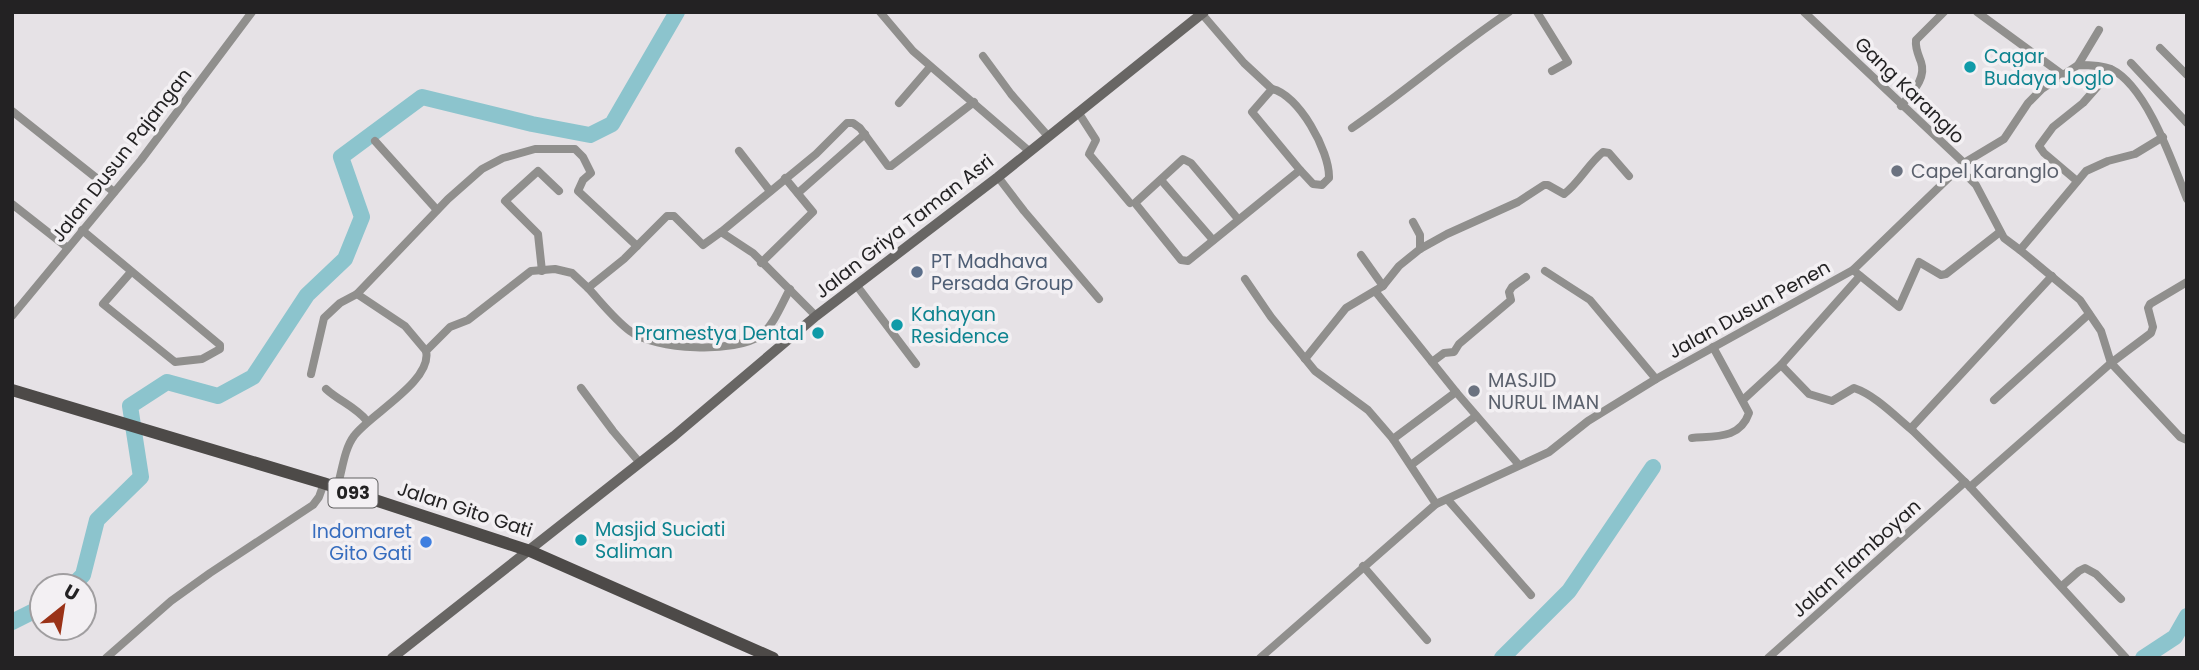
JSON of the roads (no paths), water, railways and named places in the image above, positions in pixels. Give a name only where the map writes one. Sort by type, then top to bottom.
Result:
[{"type":"main road","name":"Jalan Gito Gati","points":[[12,390],[324,483],[530,551],[773,658]]},
{"type":"street","name":"Jalan Dusun Pajangan","points":[[12,316],[141,160],[252,12]]},
{"type":"street","points":[[880,12],[894,32],[930,67],[1029,151]]},
{"type":"street","points":[[1352,128],[1509,12]]},
{"type":"street","points":[[1537,12],[1568,62],[1552,71]]},
{"type":"street","name":"Gang Karanglo","points":[[1804,12],[1961,165],[1976,185],[2000,232]]},
{"type":"street","points":[[1901,106],[1923,77],[1916,40],[1944,12]]},
{"type":"street","points":[[1977,12],[2063,75]]},
{"type":"street","points":[[1203,13],[1244,63],[1272,89],[1287,97],[1312,125],[1325,150],[1330,168],[1329,178],[1322,185],[1313,184],[1305,178],[1252,112],[1252,108],[1272,89]]},
{"type":"street","name":"Jalan Griya Taman Asri","points":[[392,658],[640,463],[816,316],[998,177],[1047,135],[1203,13]]},
{"type":"street","points":[[2099,30],[2078,65],[2110,69],[2130,85],[2163,138],[2187,199]]},
{"type":"street","points":[[2160,48],[2187,75]]},
{"type":"street","points":[[983,56],[1047,135]]},
{"type":"street","points":[[2131,63],[2187,123]]},
{"type":"street","name":"Jalan Dusun Penen","points":[[1260,658],[1436,504],[1549,452],[1588,421],[1656,379],[1856,273],[1961,165],[2004,139],[2028,103],[2042,89],[2078,65]]},
{"type":"street","points":[[899,103],[930,67]]},
{"type":"street","points":[[2077,181],[2039,146],[2053,127],[2083,103],[2110,69]]},
{"type":"street","points":[[588,288],[624,259],[667,216],[674,216],[703,245],[847,124],[853,123],[865,134],[888,166],[891,166],[974,102]]},
{"type":"street","points":[[12,111],[114,192]]},
{"type":"street","points":[[1078,112],[1096,140],[1089,154],[1130,203]]},
{"type":"street","points":[[798,193],[865,134]]},
{"type":"street","points":[[2020,250],[2086,171],[2097,165],[2136,154],[2163,138]]},
{"type":"street","points":[[374,141],[437,211]]},
{"type":"street","points":[[311,374],[324,318],[340,303],[357,294],[437,211],[482,169],[503,158],[535,149],[572,148],[583,157],[591,173],[583,180],[578,191],[637,246]]},
{"type":"street","points":[[739,151],[770,191]]},
{"type":"street","points":[[1305,359],[1346,309],[1379,288],[1419,249],[1518,202],[1544,185],[1564,194],[1603,152],[1609,153],[1629,176]]},
{"type":"street","points":[[1238,219],[1188,161],[1183,159],[1135,203],[1184,262],[1191,260],[1300,170]]},
{"type":"street","points":[[542,271],[537,234],[505,201],[538,171],[559,191]]},
{"type":"street","points":[[998,177],[1098,299]]},
{"type":"street","points":[[761,263],[812,214],[813,210],[785,178]]},
{"type":"street","points":[[1161,180],[1213,240]]},
{"type":"street","points":[[12,204],[68,248]]},
{"type":"street","points":[[1413,222],[1420,234],[1419,249]]},
{"type":"street","points":[[82,230],[220,345],[220,349],[202,359],[175,362],[103,304],[131,272]]},
{"type":"street","points":[[721,232],[753,253],[816,316]]},
{"type":"street","points":[[1744,399],[1781,365],[1856,273],[1896,305],[1919,262],[1941,275],[1946,274],[2000,232],[2080,300],[2101,331],[2111,363],[2180,437],[2187,440]]},
{"type":"street","points":[[1361,255],[1379,288],[1432,362],[1519,466]]},
{"type":"street","points":[[426,351],[450,327],[468,320],[531,271],[555,269],[572,273],[629,330],[656,343],[684,348],[737,343],[761,335],[790,289]]},
{"type":"street","points":[[1545,271],[1590,300],[1656,379]]},
{"type":"street","points":[[1912,430],[2052,276]]},
{"type":"street","points":[[1432,362],[1444,353],[1454,352],[1459,344],[1511,300],[1508,292],[1526,277]]},
{"type":"street","points":[[1245,279],[1305,359],[1328,382],[1360,401],[1393,439],[1436,504]]},
{"type":"street","name":"Jalan Flamboyan","points":[[1768,658],[1968,484],[2111,363],[2151,333],[2153,327],[2148,308],[2150,303],[2187,282]]},
{"type":"street","points":[[857,286],[916,364]]},
{"type":"street","points":[[337,488],[352,439],[367,421],[387,408],[414,379],[426,361],[426,351],[405,326],[357,294]]},
{"type":"street","points":[[1994,400],[2090,314]]},
{"type":"street","points":[[1692,438],[1735,432],[1744,425],[1749,412],[1713,347]]},
{"type":"street","points":[[1781,365],[1809,394],[1832,401],[1854,388],[1857,389],[1912,430],[1968,484],[2126,658]]},
{"type":"street","points":[[581,388],[640,463]]},
{"type":"street","points":[[326,389],[367,421]]},
{"type":"street","points":[[1393,439],[1456,392]]},
{"type":"street","points":[[1410,465],[1476,416]]},
{"type":"street","points":[[106,658],[171,601],[313,505],[324,483]]},
{"type":"street","points":[[1448,500],[1531,594]]},
{"type":"street","points":[[1363,566],[1427,640]]},
{"type":"street","points":[[2062,586],[2085,568],[2096,574],[2121,598]]},
{"type":"waterway","points":[[84,572],[97,520],[141,477],[130,406],[167,382],[218,396],[253,377],[307,295],[345,259],[362,217],[341,157],[422,97],[590,135],[612,124],[677,12]]},
{"type":"waterway","points":[[1502,658],[1569,591],[1653,467]]},
{"type":"waterway","points":[[12,622],[28,614]]},
{"type":"waterway","points":[[2143,658],[2175,637],[2187,616]]},
{"type":"place","name":"Cagar Budaya Joglo","points":[[1970,67]]},
{"type":"place","name":"Capel Karanglo","points":[[1897,171]]},
{"type":"place","name":"PT Madhava Persada Group","points":[[917,272]]},
{"type":"place","name":"Kahayan Residence","points":[[897,325]]},
{"type":"place","name":"Pramestya Dental","points":[[818,333]]},
{"type":"place","name":"MASJID NURUL IMAN","points":[[1474,391]]},
{"type":"place","name":"Masjid Suciati Saliman","points":[[581,540]]},
{"type":"place","name":"Indomaret Gito Gati","points":[[426,542]]}]
